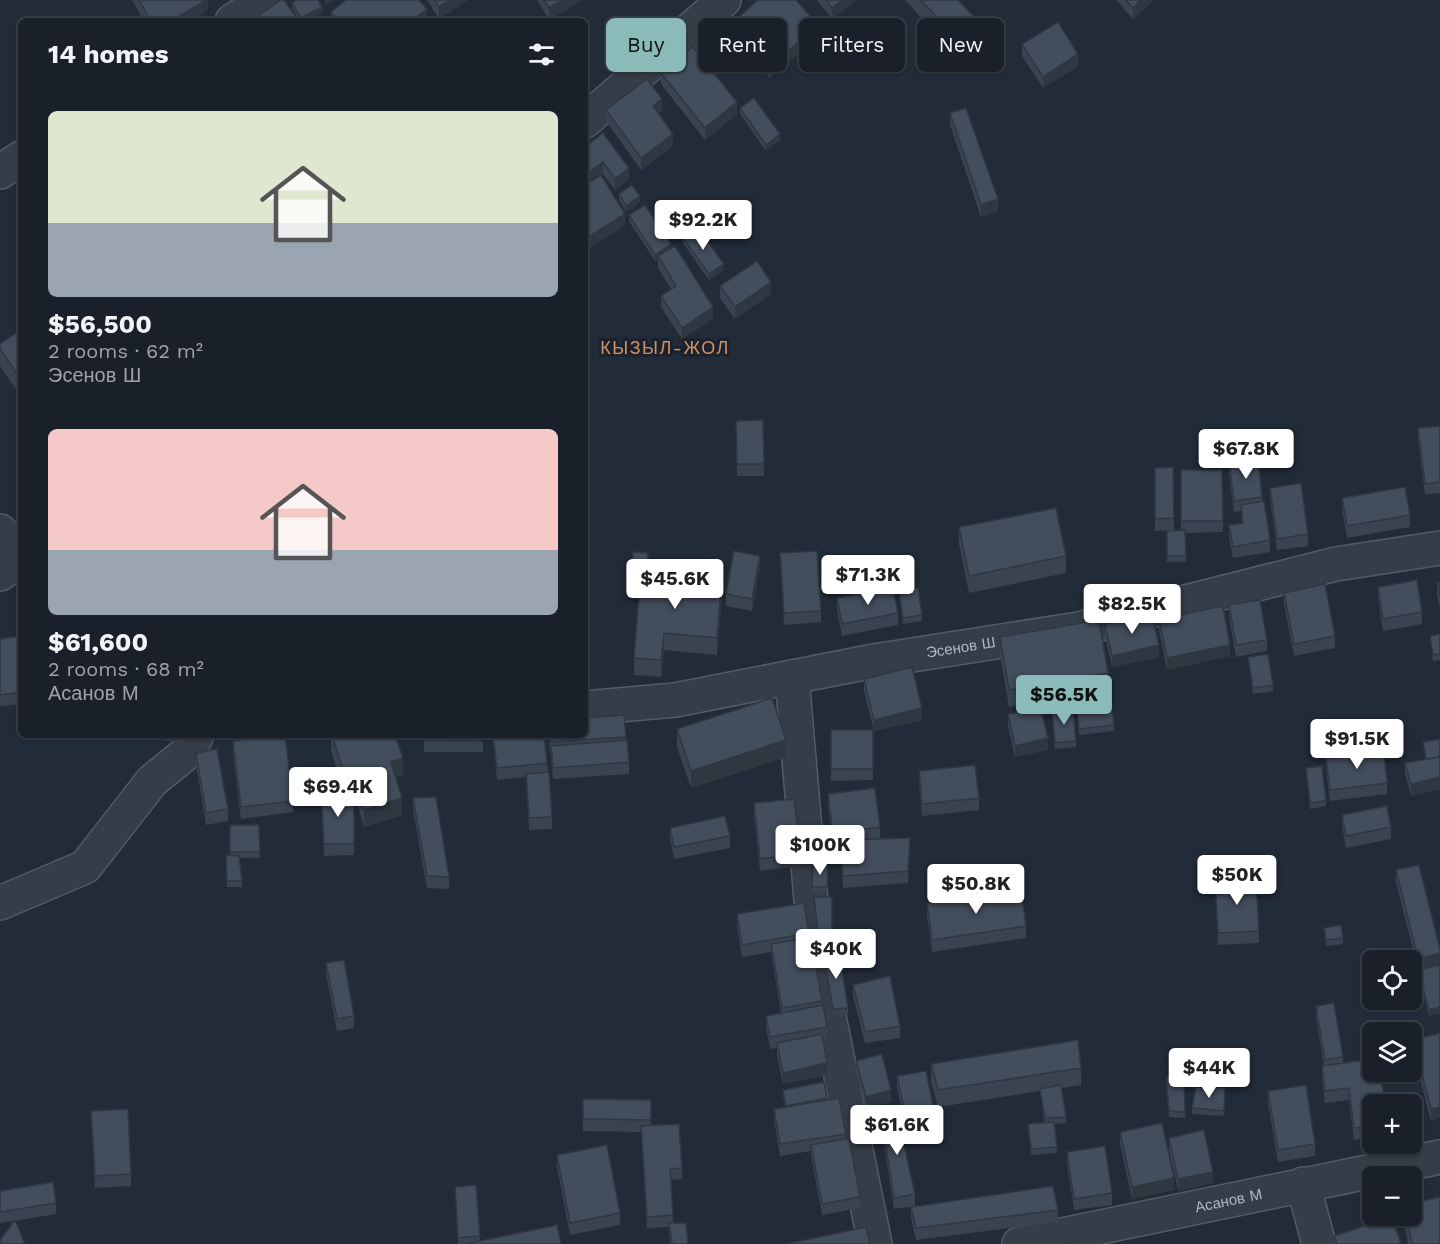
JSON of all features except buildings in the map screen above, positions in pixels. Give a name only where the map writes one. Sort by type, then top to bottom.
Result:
[{"type":"street","points":[[237,18],[265,0]]},
{"type":"street","points":[[588,118],[724,0]]},
{"type":"street","points":[[0,172],[18,160]]},
{"type":"street","points":[[0,531],[18,549]]},
{"type":"street","name":"Эсенов Ш","points":[[588,708],[675,700],[874,661],[1078,629],[1336,564],[1440,548]]},
{"type":"street","points":[[0,574],[18,560]]},
{"type":"street","points":[[792,677],[815,947],[875,1244]]},
{"type":"street","points":[[0,903],[85,867],[152,781],[189,751],[196,738]]},
{"type":"street","name":"Асанов М","points":[[1019,1244],[1440,1157]]},
{"type":"street","points":[[1303,1184],[1319,1244]]},
{"type":"district","name":"КЫЗЫЛ-ЖОЛ","points":[[665,348]]}]
